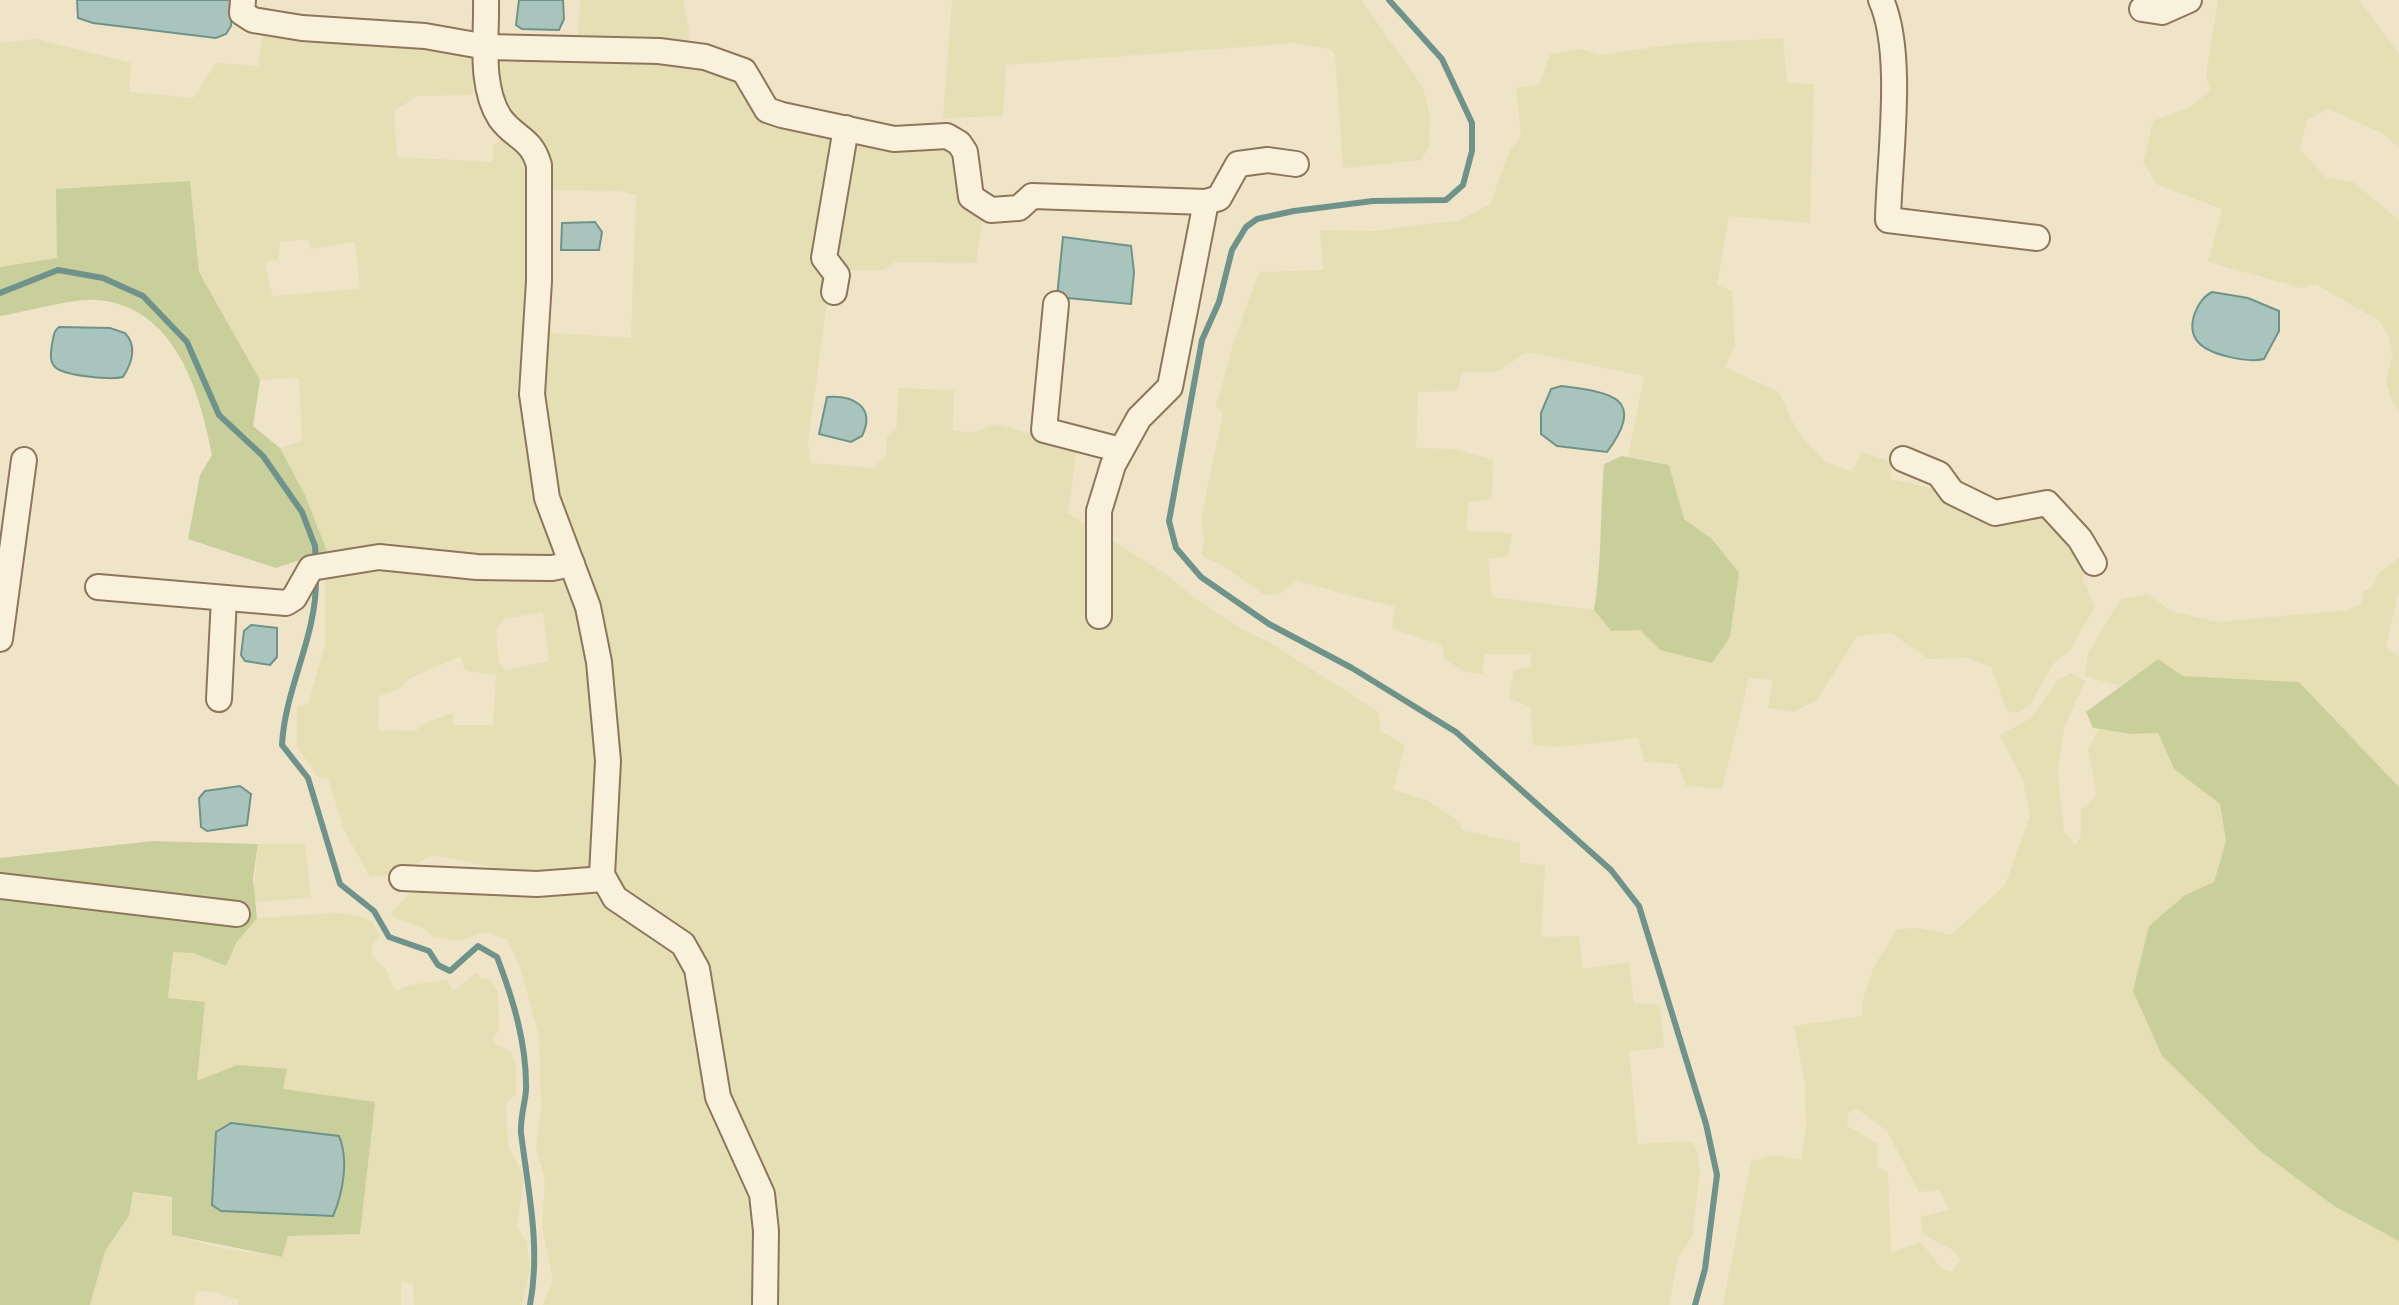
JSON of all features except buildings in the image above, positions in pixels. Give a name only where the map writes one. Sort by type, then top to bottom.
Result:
[{"type":"street","points":[[243,0],[242,13],[253,20],[302,28],[425,36],[487,47],[659,51],[705,57],[744,71],[767,110],[894,139],[947,136],[959,143],[965,152],[971,197],[991,210],[1019,208],[1032,196],[1206,202],[1219,198],[1238,164],[1268,160],[1296,164]]},
{"type":"street","points":[[486,0],[490,94],[500,117],[532,147],[539,165],[539,281],[532,394],[547,498],[588,607],[605,722],[607,773],[600,864],[604,879],[626,907],[673,935],[697,969],[718,1097],[762,1194],[766,1231],[765,1305]]},
{"type":"street","points":[[1881,0],[1889,26],[1894,86],[1888,220],[2037,238]]},
{"type":"street","points":[[2142,9],[2162,12],[2189,0]]},
{"type":"street","points":[[834,292],[837,275],[824,258],[846,128]]},
{"type":"street","points":[[1099,616],[1099,511],[1121,450],[1139,418],[1170,387],[1206,202]]},
{"type":"street","points":[[1056,304],[1044,430],[1121,450]]},
{"type":"street","points":[[1903,459],[1939,474],[1952,492],[1995,513],[2047,503],[2080,539],[2094,563]]},
{"type":"street","points":[[0,639],[24,460]]},
{"type":"street","points":[[98,587],[286,603],[320,568],[379,557],[477,567],[552,568],[572,564]]},
{"type":"street","points":[[219,699],[224,598]]},
{"type":"street","points":[[402,878],[537,884],[604,879]]},
{"type":"street","points":[[0,886],[237,914]]},
{"type":"shaded area","points":[[580,0],[683,0],[689,31],[687,49],[577,46]]},
{"type":"shaded area","points":[[952,0],[1361,0],[1423,87],[1430,116],[1429,145],[1422,160],[1343,168],[1335,54],[1331,49],[1294,43],[1006,65],[1003,116],[943,118]]},
{"type":"shaded area","points":[[2218,0],[2359,0],[2399,54],[2399,148],[2382,133],[2328,109],[2307,120],[2300,150],[2327,178],[2353,182],[2399,220],[2399,412],[2386,381],[2393,353],[2388,334],[2379,321],[2316,284],[2301,288],[2208,262],[2222,209],[2158,185],[2143,163],[2153,121],[2190,107],[2210,90],[2206,75]]},
{"type":"shaded area","points":[[263,31],[474,50],[473,95],[417,96],[394,111],[397,157],[493,162],[493,146],[506,134],[528,152],[533,280],[557,547],[547,560],[396,551],[390,542],[327,551],[305,495],[280,448],[302,441],[299,378],[260,380],[199,272],[190,181],[57,258],[0,267],[0,43],[37,39],[131,63],[129,92],[193,98],[216,63],[258,66]],"holes":[[[308,239],[311,249],[355,242],[360,289],[272,296],[265,262],[278,260],[280,242]]]},
{"type":"shaded area","points":[[1783,38],[1787,83],[1814,84],[1810,223],[1729,216],[1717,285],[1732,291],[1735,347],[1725,367],[1779,392],[1797,431],[1825,462],[1853,472],[1861,452],[1890,461],[1891,479],[2044,513],[2085,565],[2083,580],[2095,606],[2071,649],[2054,663],[2029,706],[2017,713],[2007,711],[1991,667],[1968,658],[1928,659],[1891,633],[1857,636],[1817,700],[1794,712],[1768,708],[1773,680],[1749,678],[1722,789],[1686,786],[1678,764],[1645,762],[1638,738],[1558,747],[1533,745],[1530,707],[1509,698],[1514,670],[1531,666],[1530,654],[1484,654],[1483,674],[1464,672],[1444,658],[1443,645],[1392,629],[1395,607],[1296,581],[1280,594],[1264,595],[1226,568],[1201,555],[1204,541],[1201,518],[1223,414],[1216,406],[1234,341],[1259,272],[1323,270],[1320,230],[1373,231],[1460,220],[1490,204],[1510,150],[1521,137],[1516,88],[1540,84],[1550,54],[1580,49],[1601,55],[1675,44]],"holes":[[[1527,352],[1644,376],[1628,457],[1669,465],[1684,519],[1712,539],[1660,650],[1640,629],[1611,631],[1594,610],[1492,597],[1488,559],[1508,556],[1512,533],[1467,531],[1468,502],[1492,499],[1493,460],[1455,449],[1416,448],[1418,392],[1457,391],[1462,372],[1497,372]]]},
{"type":"shaded area","points":[[492,55],[629,57],[724,67],[757,102],[946,141],[983,216],[976,263],[895,262],[884,270],[831,270],[808,443],[811,463],[873,468],[886,455],[887,436],[897,428],[898,388],[954,390],[953,430],[970,433],[996,424],[1077,447],[1068,513],[1166,574],[1196,599],[1247,632],[1266,640],[1379,712],[1380,731],[1405,745],[1393,790],[1427,800],[1460,822],[1461,830],[1520,843],[1520,862],[1545,866],[1541,937],[1579,936],[1583,969],[1629,962],[1634,1003],[1660,1005],[1664,1047],[1629,1052],[1638,1144],[1691,1141],[1697,1150],[1700,1170],[1692,1236],[1678,1258],[1669,1305],[771,1305],[771,1227],[735,1120],[708,983],[612,876],[613,763],[546,462],[542,332],[631,338],[636,195],[620,191],[544,190],[500,105]]},
{"type":"shaded area","points":[[2399,557],[2399,591],[2386,646],[2399,656],[2399,787],[2299,682],[2183,676],[2158,659],[2120,686],[2085,676],[2088,653],[2121,599],[2148,594],[2171,611],[2218,622],[2348,610],[2361,603],[2364,591],[2373,587],[2378,574]]},
{"type":"shaded area","points":[[366,562],[566,575],[581,605],[600,748],[592,874],[517,872],[433,855],[390,876],[370,877],[344,830],[328,779],[318,777],[297,747],[297,707],[308,704],[325,644],[325,573]],"holes":[[[543,612],[549,661],[505,670],[499,663],[496,630],[504,619]],[[461,656],[465,671],[496,675],[493,725],[453,725],[453,713],[421,725],[416,731],[378,730],[379,696],[400,689],[408,679]]]},
{"type":"shaded area","points":[[2071,673],[2085,681],[2064,728],[2058,773],[2064,832],[2075,845],[2081,836],[2081,810],[2097,795],[2088,749],[2099,729],[2131,734],[2158,733],[2174,769],[2220,804],[2226,841],[2214,882],[2185,895],[2162,1055],[2260,1151],[2334,1206],[2399,1241],[2399,1305],[1723,1305],[1751,1161],[1774,1155],[1801,1160],[1806,1128],[1805,1084],[1794,1026],[1862,1016],[1862,1002],[1874,966],[1898,929],[1920,928],[1951,935],[2005,885],[2030,816],[2023,780],[2000,735],[2031,718],[2058,680]],"holes":[[[1857,1109],[1887,1131],[1919,1192],[1940,1190],[1949,1210],[1921,1217],[1922,1234],[1951,1249],[1961,1259],[1952,1272],[1942,1269],[1921,1242],[1891,1252],[1888,1172],[1877,1167],[1877,1143],[1846,1125],[1849,1112]]]},
{"type":"shaded area","points":[[258,844],[305,844],[311,898],[253,902]]},
{"type":"shaded area","points":[[601,886],[679,946],[752,1180],[761,1305],[543,1305],[553,1281],[542,1227],[545,1180],[536,1148],[541,1108],[539,1036],[520,967],[507,939],[486,932],[459,941],[433,936],[423,928],[390,916],[414,887]]},
{"type":"shaded area","points":[[337,913],[364,917],[372,922],[380,935],[372,945],[372,956],[386,969],[395,991],[409,985],[447,980],[453,991],[477,972],[480,978],[490,980],[498,993],[499,1030],[493,1038],[495,1043],[512,1053],[516,1065],[516,1094],[506,1103],[508,1146],[524,1177],[517,1227],[527,1242],[530,1269],[522,1305],[414,1305],[413,1284],[401,1282],[401,1305],[238,1305],[239,1300],[215,1292],[197,1291],[194,1305],[90,1305],[105,1251],[129,1216],[132,1192],[172,1198],[172,1235],[218,1247],[282,1257],[288,1235],[360,1234],[374,1102],[282,1089],[286,1070],[196,1082],[205,1003],[168,998],[173,952],[193,953],[226,965],[236,943],[257,918]]},
{"type":"green space","points":[[190,181],[199,272],[260,380],[253,426],[280,448],[305,495],[327,551],[276,568],[188,539],[200,475],[212,455],[191,380],[164,335],[146,318],[124,306],[97,300],[63,303],[0,316],[0,267],[57,258],[56,189]]},
{"type":"green space","points":[[1622,456],[1669,465],[1684,519],[1712,539],[1739,573],[1730,637],[1712,663],[1660,650],[1640,630],[1611,631],[1594,610],[1604,464]]},
{"type":"green space","points":[[2158,659],[2183,676],[2299,682],[2399,787],[2399,1241],[2334,1206],[2260,1151],[2162,1056],[2133,991],[2149,926],[2185,895],[2214,882],[2226,841],[2220,804],[2174,769],[2158,733],[2131,734],[2093,728],[2086,712]]},
{"type":"green space","points":[[153,841],[258,844],[253,878],[257,918],[236,943],[226,966],[193,953],[173,952],[168,998],[205,1002],[197,1081],[237,1065],[287,1069],[283,1089],[375,1102],[360,1234],[288,1236],[282,1257],[172,1235],[172,1197],[133,1192],[129,1216],[105,1251],[90,1305],[0,1305],[0,858]]},
{"type":"water","points":[[77,0],[233,0],[231,26],[226,34],[216,38],[93,23],[78,18]]},
{"type":"water","points":[[519,0],[563,0],[564,19],[559,30],[522,29],[516,25]]},
{"type":"water","points":[[595,222],[602,232],[599,250],[561,250],[562,223]]},
{"type":"water","points":[[1063,237],[1131,246],[1134,272],[1131,304],[1057,297]]},
{"type":"water","points":[[2212,292],[2248,298],[2279,311],[2279,331],[2264,359],[2229,357],[2211,351],[2198,342],[2193,329],[2194,314]]},
{"type":"water","points":[[59,327],[110,328],[125,333],[131,343],[132,355],[123,377],[88,376],[55,367],[51,350],[54,334]]},
{"type":"water","points":[[1561,386],[1606,394],[1623,408],[1624,418],[1619,433],[1607,452],[1557,446],[1541,434],[1541,413],[1551,389]]},
{"type":"water","points":[[827,397],[846,398],[860,405],[866,417],[862,436],[851,442],[819,434]]},
{"type":"water","points":[[251,625],[277,628],[277,657],[270,665],[245,661],[241,655],[244,631]]},
{"type":"water","points":[[240,786],[251,794],[247,825],[207,831],[201,827],[199,798],[205,791]]},
{"type":"water","points":[[231,1123],[339,1136],[344,1155],[344,1176],[333,1216],[221,1211],[212,1205],[216,1132]]},
{"type":"waterway","points":[[1389,0],[1442,59],[1472,123],[1472,151],[1463,185],[1446,200],[1373,201],[1294,211],[1257,219],[1246,227],[1232,250],[1219,302],[1202,340],[1169,521],[1176,548],[1201,577],[1269,624],[1352,668],[1456,732],[1611,870],[1639,906],[1706,1124],[1717,1175],[1705,1269],[1695,1305]]},
{"type":"waterway","points":[[0,293],[58,270],[103,278],[143,296],[187,342],[219,415],[263,456],[302,512],[315,546],[316,563]]},
{"type":"waterway","points":[[316,578],[312,621],[289,703],[282,745],[308,778],[340,884],[374,911],[389,937],[429,951],[438,965],[450,971],[478,946],[497,957],[513,1005],[526,1073],[521,1133],[534,1240],[530,1305]]}]
